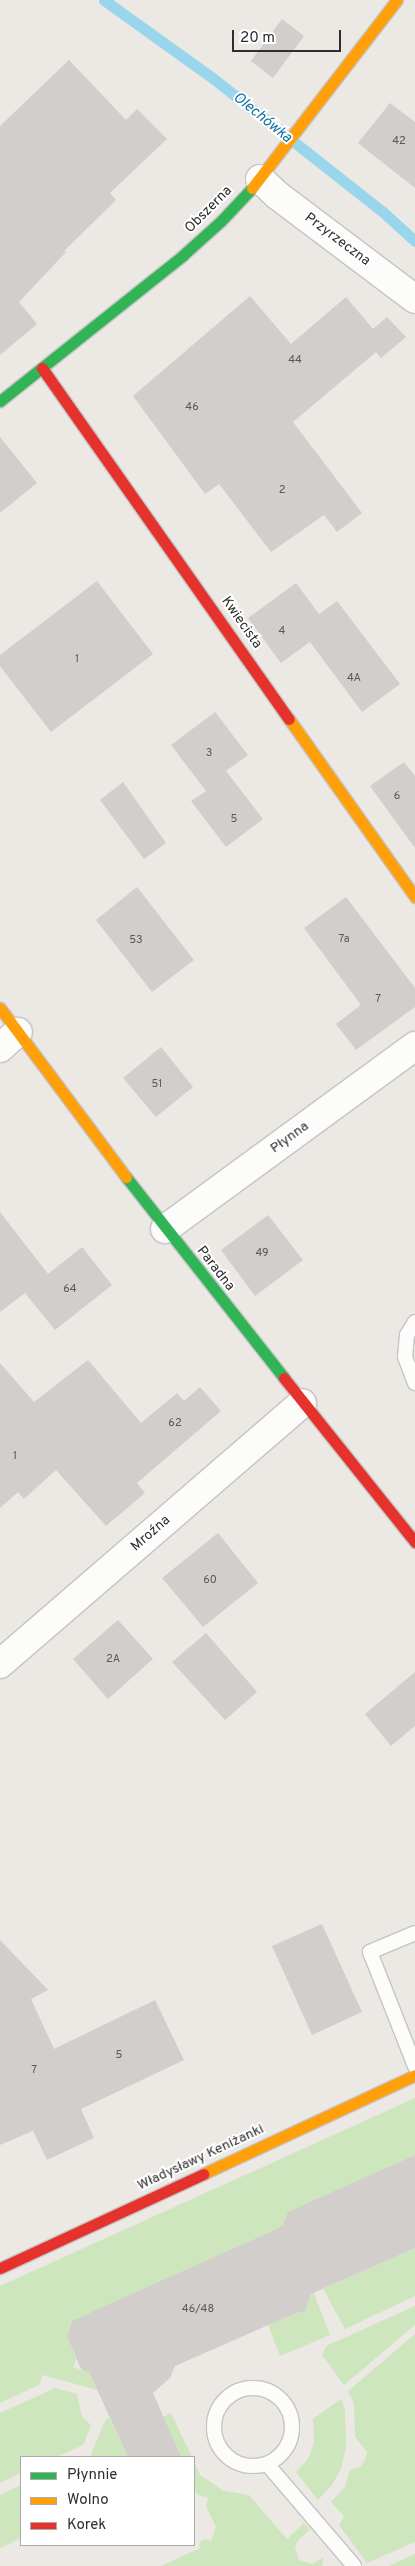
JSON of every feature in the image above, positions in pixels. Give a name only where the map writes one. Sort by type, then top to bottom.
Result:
[{"type":"street","name":"Obszerna","points":[[0,401],[182,256],[221,220],[266,170],[398,0]]},
{"type":"street","name":"Przyrzeczna","points":[[266,170],[277,195],[415,299]]},
{"type":"street","name":"Kwiecista","points":[[42,368],[415,896]]},
{"type":"street","name":"Paradna","points":[[0,1008],[9,1040],[164,1229],[302,1404],[415,1542]]},
{"type":"street","name":"Płynna","points":[[164,1229],[415,1046]]},
{"type":"street","name":"Mroźna","points":[[0,1664],[302,1404]]},
{"type":"street","name":"Władysławy Keniżanki","points":[[0,2268],[415,2075]]},
{"type":"lane","points":[[415,1322],[407,1336],[404,1358],[415,1383]]},
{"type":"lane","points":[[415,1933],[370,1952],[415,2066]]},
{"type":"lane","points":[[248,2387],[262,2388],[275,2394],[288,2407],[292,2420],[292,2434],[288,2446],[279,2457],[267,2464],[253,2467],[239,2464],[227,2457],[216,2441],[214,2428],[215,2414],[225,2399],[236,2391],[248,2387]]},
{"type":"lane","points":[[267,2464],[354,2566]]},
{"type":"green space","points":[[415,2098],[415,2155],[287,2216],[282,2229],[271,2231],[71,2324],[67,2337],[76,2359],[73,2367],[82,2370],[87,2367],[97,2390],[43,2375],[39,2385],[0,2403],[0,2286]]},
{"type":"green space","points":[[415,2248],[415,2296],[345,2329],[323,2289]]},
{"type":"green space","points":[[313,2291],[330,2335],[280,2356],[268,2325],[297,2312],[307,2305]]},
{"type":"green space","points":[[415,2306],[415,2325],[344,2385],[322,2355],[326,2346]]},
{"type":"green space","points":[[415,2334],[415,2542],[367,2563],[339,2525],[344,2516],[331,2502],[345,2487],[350,2470],[360,2467],[365,2460],[367,2452],[355,2437],[354,2404],[348,2391]]},
{"type":"green space","points":[[55,2388],[77,2394],[82,2417],[91,2425],[83,2445],[58,2456],[20,2456],[20,2473],[0,2483],[0,2413]]},
{"type":"green space","points":[[341,2399],[345,2409],[346,2447],[341,2469],[332,2485],[318,2500],[296,2472],[308,2459],[314,2443],[313,2419]]},
{"type":"green space","points":[[171,2413],[192,2456],[181,2456],[163,2417]]},
{"type":"green space","points":[[109,2417],[128,2456],[90,2456],[105,2421]]},
{"type":"green space","points":[[195,2463],[200,2475],[224,2491],[249,2495],[287,2539],[304,2523],[310,2529],[298,2541],[295,2547],[299,2560],[312,2564],[324,2557],[322,2566],[161,2566],[200,2548],[199,2543],[205,2539],[211,2541],[216,2527],[206,2506],[208,2498],[197,2494],[195,2489]]},
{"type":"green space","points":[[20,2485],[20,2538],[0,2548],[0,2495]]},
{"type":"green space","points":[[415,2554],[415,2566],[389,2566]]},
{"type":"building","points":[[282,19],[304,36],[273,78],[251,61]]},
{"type":"building","points":[[69,60],[126,120],[137,109],[167,139],[110,193],[116,200],[64,251],[66,252],[19,302],[37,324],[0,355],[0,126]]},
{"type":"building","points":[[390,103],[415,122],[415,188],[358,143]]},
{"type":"building","points":[[250,296],[291,344],[346,297],[373,329],[387,317],[406,337],[381,358],[376,352],[293,422],[362,513],[337,532],[324,515],[271,552],[219,484],[205,494],[133,396]]},
{"type":"building","points":[[0,437],[37,483],[0,513]]},
{"type":"building","points":[[97,581],[153,654],[51,732],[0,666],[0,655]]},
{"type":"building","points":[[296,583],[319,614],[337,601],[400,684],[362,712],[310,642],[281,663],[248,618]]},
{"type":"building","points":[[215,712],[248,755],[226,771],[263,819],[226,847],[191,801],[206,791],[171,745]]},
{"type":"building","points":[[404,762],[415,776],[415,848],[370,786]]},
{"type":"building","points":[[123,782],[166,843],[144,859],[100,800]]},
{"type":"building","points":[[137,887],[194,960],[152,992],[96,920]]},
{"type":"building","points":[[346,897],[415,988],[415,1007],[356,1050],[336,1024],[361,1005],[304,928]]},
{"type":"building","points":[[161,1047],[193,1087],[156,1117],[123,1078]]},
{"type":"building","points":[[0,1212],[48,1274],[82,1247],[112,1285],[55,1330],[25,1293],[0,1312]]},
{"type":"building","points":[[268,1215],[303,1260],[255,1296],[221,1250]]},
{"type":"building","points":[[88,1360],[141,1423],[177,1393],[184,1401],[200,1387],[221,1411],[137,1483],[145,1493],[106,1526],[56,1470],[24,1499],[18,1492],[0,1508],[0,1363],[34,1402]]},
{"type":"building","points":[[218,1533],[258,1583],[203,1627],[162,1578]]},
{"type":"building","points":[[118,1620],[153,1659],[108,1699],[73,1659]]},
{"type":"building","points":[[206,1633],[257,1692],[225,1720],[172,1662]]},
{"type":"building","points":[[415,1672],[415,1726],[391,1746],[365,1714]]},
{"type":"building","points":[[322,1924],[362,2012],[312,2035],[272,1946]]},
{"type":"building","points":[[0,1940],[48,1990],[31,1999],[54,2049],[155,2000],[184,2060],[81,2109],[94,2138],[47,2160],[33,2131],[0,2145]]},
{"type":"building","points":[[415,2155],[415,2248],[311,2294],[305,2312],[298,2312],[175,2366],[170,2378],[153,2393],[181,2456],[128,2456],[89,2372],[81,2369],[67,2337],[72,2321],[283,2226],[288,2212]]},
{"type":"waterway","name":"Olechówka","points":[[104,0],[214,79],[383,212],[415,241]]},
{"type":"traffic: fast","points":[[0,401],[182,256],[221,221],[252,188]]},
{"type":"traffic: fast","points":[[126,1177],[284,1378]]},
{"type":"traffic: slow","points":[[252,188],[397,0]]},
{"type":"traffic: slow","points":[[289,719],[415,897]]},
{"type":"traffic: slow","points":[[0,1008],[126,1177]]},
{"type":"traffic: slow","points":[[203,2174],[415,2075]]},
{"type":"traffic: jam","points":[[42,368],[289,719]]},
{"type":"traffic: jam","points":[[284,1378],[415,1542]]},
{"type":"traffic: jam","points":[[0,2268],[203,2174]]}]
